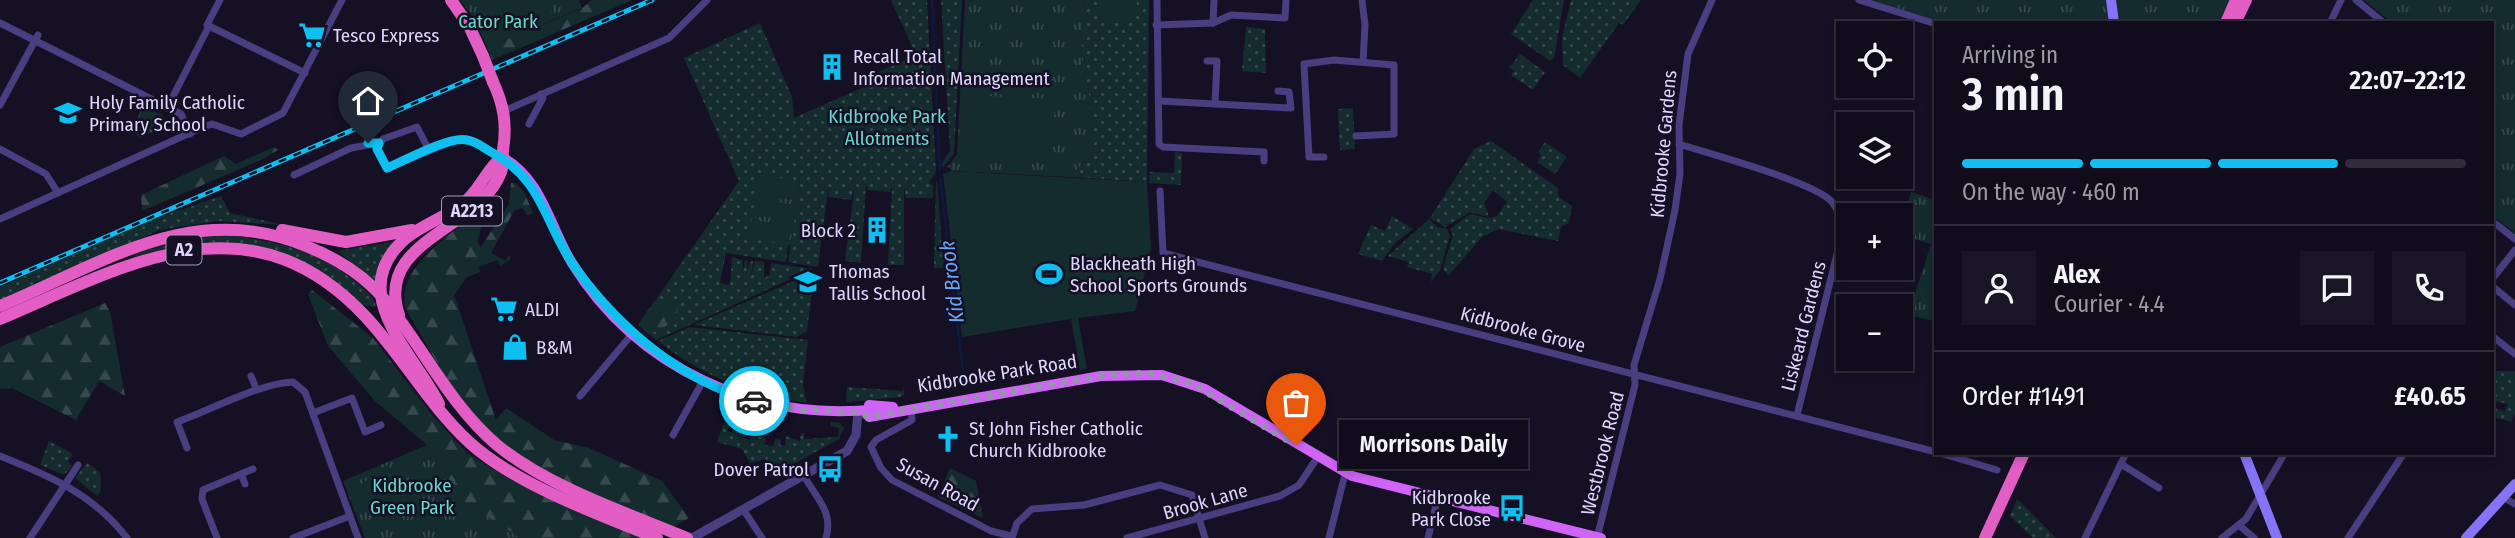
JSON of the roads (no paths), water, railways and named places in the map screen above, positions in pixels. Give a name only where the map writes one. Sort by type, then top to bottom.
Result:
[{"type":"highway","points":[[2227,21],[2236,0]]},
{"type":"highway","points":[[2236,21],[2246,0]]},
{"type":"highway","name":"A2213","points":[[400,318],[395,291],[402,264],[418,246],[482,201],[503,169],[504,111],[469,26],[450,1]]},
{"type":"highway","name":"A2213","points":[[380,295],[381,279],[393,252],[422,228],[464,203],[482,184],[493,164],[502,157]]},
{"type":"highway","name":"A2","points":[[0,306],[160,238],[224,228],[255,230],[331,256],[380,295],[400,318],[452,396],[499,446],[541,473],[692,537]]},
{"type":"highway","points":[[255,230],[278,229],[346,242],[381,238],[422,228]]},
{"type":"highway","name":"A2","points":[[0,319],[113,270],[160,254],[207,248],[247,251],[299,267],[339,292],[368,319],[445,417],[471,443],[505,467],[657,538]]},
{"type":"highway","points":[[380,295],[391,328],[431,387],[445,417]]},
{"type":"highway","points":[[1985,538],[2023,455]]},
{"type":"main road","points":[[2111,0],[2114,21]]},
{"type":"main road","name":"Kidbrooke Park Road","points":[[502,157],[516,166],[536,190],[577,270],[633,333],[680,368],[703,381],[774,407],[864,415],[901,412],[911,407]]},
{"type":"main road","name":"Kidbrooke Park Road","points":[[864,415],[894,407],[911,407],[1101,376],[1148,373],[1176,377],[1198,386],[1345,474],[1598,538]]},
{"type":"main road","points":[[836,412],[852,406],[886,404],[894,407]]},
{"type":"main road","points":[[2245,455],[2276,538]]},
{"type":"main road","points":[[2466,538],[2515,484]]},
{"type":"street","points":[[167,107],[220,0]]},
{"type":"street","points":[[0,219],[212,124],[241,134],[276,118],[283,113],[342,0]]},
{"type":"street","points":[[504,111],[669,38],[707,0]]},
{"type":"street","points":[[1157,0],[1159,144],[1163,147],[1264,152],[1264,161]]},
{"type":"street","points":[[1213,23],[1214,0]]},
{"type":"street","points":[[1156,25],[1213,23],[1231,15],[1285,18],[1286,0]]},
{"type":"street","points":[[1362,0],[1365,25],[1363,62]]},
{"type":"street","name":"Kidbrooke Gardens","points":[[1634,375],[1634,363],[1669,245],[1680,174],[1679,144],[1688,54],[1712,0]]},
{"type":"street","points":[[1859,0],[1934,23]]},
{"type":"street","points":[[2331,21],[2341,0]]},
{"type":"street","points":[[2356,0],[2382,21]]},
{"type":"street","points":[[0,23],[33,42],[181,114],[190,134]]},
{"type":"street","points":[[208,25],[305,73]]},
{"type":"street","points":[[0,105],[38,34]]},
{"type":"street","points":[[1324,157],[1309,158],[1304,64],[1334,60],[1394,65],[1394,134],[1356,136]]},
{"type":"street","points":[[1207,61],[1217,61],[1214,104]]},
{"type":"street","points":[[1207,84],[1216,84]]},
{"type":"street","points":[[1159,101],[1290,108],[1289,92],[1278,91]]},
{"type":"street","points":[[530,124],[542,98],[541,94]]},
{"type":"street","points":[[294,175],[351,148],[379,143],[417,127],[429,150]]},
{"type":"street","points":[[379,143],[377,149],[387,168],[429,150],[466,139],[502,157]]},
{"type":"street","name":"Liskeard Gardens","points":[[1679,144],[1823,194],[1839,214],[1841,238],[1797,415]]},
{"type":"street","points":[[0,149],[46,174],[58,193]]},
{"type":"street","name":"Kidbrooke Grove","points":[[1160,191],[1163,253],[1934,452]]},
{"type":"street","points":[[2494,223],[2515,239]]},
{"type":"street","points":[[2494,276],[2515,250]]},
{"type":"street","points":[[2494,288],[2515,305]]},
{"type":"street","points":[[580,396],[633,333]]},
{"type":"street","points":[[2494,338],[2515,354]]},
{"type":"street","name":"Westbrook Road","points":[[1598,538],[1629,409],[1634,375]]},
{"type":"street","points":[[251,376],[256,388]]},
{"type":"street","points":[[673,435],[703,381]]},
{"type":"street","points":[[187,448],[177,422],[244,397],[256,388],[293,382],[305,392],[358,538]]},
{"type":"street","points":[[313,413],[352,398],[365,432],[381,425]]},
{"type":"street","name":"Susan Road","points":[[911,407],[912,420],[876,440],[871,451],[881,468],[892,480],[990,531],[1011,537]]},
{"type":"street","points":[[692,537],[851,447],[864,415]]},
{"type":"street","name":"Kidbrooke Grove","points":[[1945,455],[1997,470]]},
{"type":"street","points":[[2085,538],[2125,455]]},
{"type":"street","points":[[2222,538],[2240,526],[2284,455]]},
{"type":"street","points":[[2348,538],[2403,455]]},
{"type":"street","points":[[0,456],[66,483],[100,507],[127,538]]},
{"type":"street","name":"Brook Lane","points":[[1126,538],[1155,535],[1289,492],[1299,485],[1317,458]]},
{"type":"street","points":[[2121,464],[2159,488]]},
{"type":"street","points":[[30,538],[78,465]]},
{"type":"street","points":[[217,538],[201,495],[206,486],[253,469]]},
{"type":"street","points":[[241,474],[245,484]]},
{"type":"street","points":[[803,474],[827,512],[830,524],[826,538]]},
{"type":"street","points":[[1329,538],[1345,474]]},
{"type":"street","points":[[1011,537],[1023,515],[1032,509],[1084,505],[1160,485],[1189,493],[1205,538]]},
{"type":"street","points":[[1428,538],[1438,497]]},
{"type":"street","points":[[2504,498],[2515,504]]},
{"type":"street","points":[[743,509],[762,538]]},
{"type":"street","points":[[293,538],[350,516]]},
{"type":"street","points":[[2240,526],[2254,538]]},
{"type":"waterway","name":"Kid Brook","points":[[932,0],[940,170]]},
{"type":"waterway","name":"Kid Brook","points":[[940,177],[965,388]]},
{"type":"railway","points":[[0,283],[652,0]]},
{"type":"place","name":"Tesco Express","points":[[312,35]]},
{"type":"place","name":"Recall Total Information Management","points":[[832,67]]},
{"type":"place","name":"Holy Family Catholic Primary School","points":[[68,113]]},
{"type":"place","name":"Block 2","points":[[877,230]]},
{"type":"place","name":"Blackheath High School Sports Grounds","points":[[1049,274]]},
{"type":"place","name":"Thomas Tallis School","points":[[808,282]]},
{"type":"place","name":"ALDI","points":[[504,309]]},
{"type":"place","name":"B&M","points":[[515,347]]},
{"type":"place","name":"St John Fisher Catholic Church Kidbrooke","points":[[948,439]]},
{"type":"place","name":"Morrisons Daily","points":[[1296,445]]},
{"type":"place","name":"Dover Patrol","points":[[830,469]]},
{"type":"place","name":"Kidbrooke Park Close","points":[[1512,508]]},
{"type":"park label","name":"Cator Park","points":[[498,21]]},
{"type":"park label","name":"Kidbrooke Park Allotments","points":[[887,127]]},
{"type":"park label","name":"Kidbrooke Green Park","points":[[412,496]]}]
